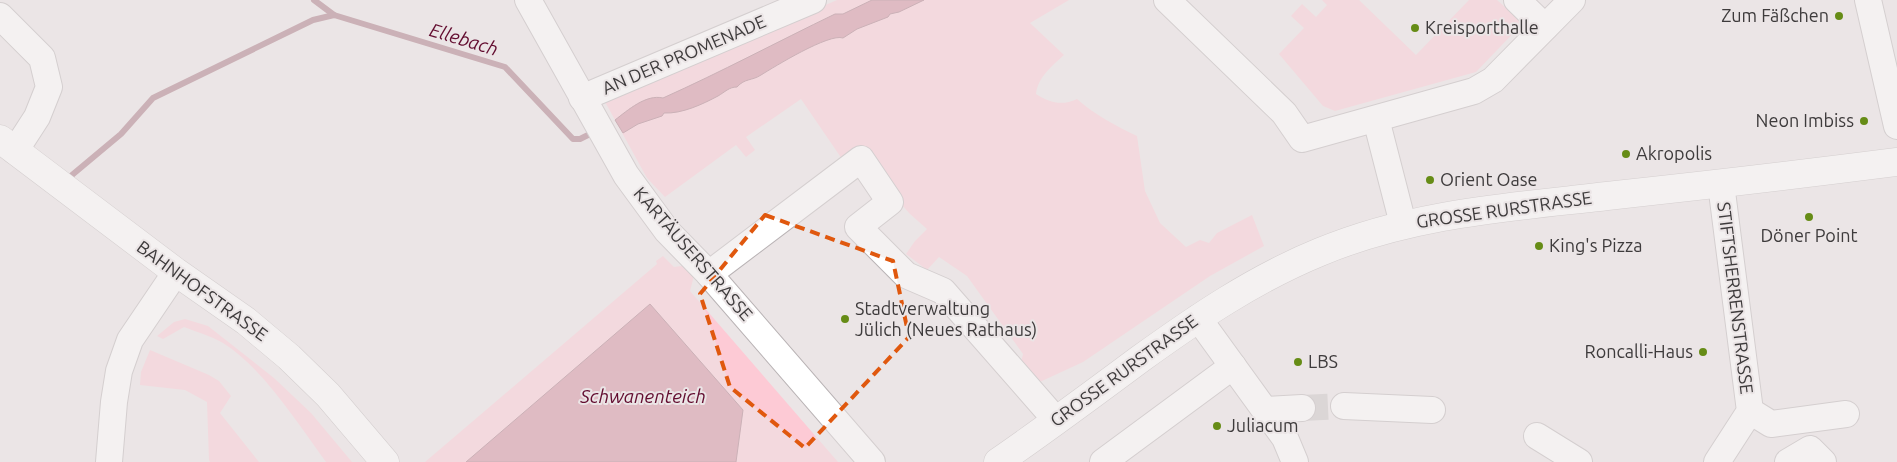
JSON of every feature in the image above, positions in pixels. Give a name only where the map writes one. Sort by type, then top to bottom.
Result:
[{"type":"main road","name":"BAHNHOFSTRASSE","points":[[8,145],[176,272],[246,321],[289,357],[328,395],[385,462]]},
{"type":"main road","name":"GROSSE RURSTRASSE","points":[[998,462],[1198,318],[1259,280],[1320,252],[1403,224],[1464,212],[1721,184],[1897,162]]},
{"type":"street","name":"KARTÄUSERSTRASSE","points":[[528,0],[626,175],[667,231],[709,274],[872,462]]},
{"type":"street","name":"AN DER PROMENADE","points":[[588,108],[813,0]]},
{"type":"street","points":[[1167,0],[1284,113],[1302,139],[1474,91],[1492,80],[1572,0]]},
{"type":"street","points":[[1516,0],[1545,27]]},
{"type":"street","points":[[1868,0],[1897,126]]},
{"type":"street","points":[[0,16],[42,58],[49,87],[38,118],[8,145]]},
{"type":"street","points":[[1376,119],[1403,224]]},
{"type":"street","points":[[709,274],[861,159],[890,202],[858,227],[906,275],[943,291],[1056,420]]},
{"type":"street","name":"STIFTSHERRENSTRASSE","points":[[1716,462],[1750,411],[1721,184]]},
{"type":"street","points":[[109,462],[114,402],[119,370],[130,340],[176,272]]},
{"type":"street","points":[[1198,318],[1285,438],[1295,462]]},
{"type":"street","points":[[1102,462],[1233,366]]},
{"type":"street","points":[[1344,406],[1432,410]]},
{"type":"street","points":[[1266,410],[1302,408]]},
{"type":"street","name":"STIFTSHERRENSTRASSE","points":[[1750,411],[1771,424],[1846,414]]},
{"type":"street","points":[[1537,436],[1579,462]]},
{"type":"street","points":[[1788,462],[1810,449],[1823,462]]},
{"type":"highlighted area","points":[[765,215],[893,261],[909,337],[805,448],[730,387],[700,294]]},
{"type":"shaded area","points":[[837,0],[1069,0],[1030,23],[1064,55],[1043,77],[1036,94],[1046,100],[1061,103],[1077,99],[1106,120],[1137,136],[1145,191],[1160,223],[1186,247],[1200,240],[1209,243],[1217,233],[1252,215],[1264,246],[1210,276],[1083,362],[1029,387],[1018,375],[1023,354],[967,276],[939,257],[927,270],[906,254],[927,229],[910,214],[861,159],[842,159],[801,99],[746,137],[755,150],[746,157],[736,145],[665,197],[647,178],[604,100]]},
{"type":"shaded area","points":[[1322,0],[1359,0],[1416,55],[1469,0],[1497,0],[1523,23],[1476,72],[1335,111],[1323,106],[1279,54],[1304,28],[1291,16],[1302,4],[1316,17],[1327,5]]},
{"type":"shaded area","points":[[663,256],[674,267],[689,265],[695,272],[690,291],[838,462],[425,462],[657,264],[656,261]]},
{"type":"shaded area","points":[[185,319],[208,326],[274,378],[311,413],[352,462],[326,462],[292,414],[266,382],[238,354],[223,343],[184,327],[163,339],[157,336],[174,322]]},
{"type":"shaded area","points":[[150,350],[219,381],[231,396],[220,413],[259,462],[210,462],[207,402],[185,390],[140,385],[141,372]]},
{"type":"water","points":[[872,0],[924,0],[857,29],[843,38],[836,38],[814,45],[758,77],[743,82],[737,87],[729,89],[692,108],[664,113],[662,116],[638,124],[623,133],[615,120],[631,108],[650,98],[663,98],[835,14],[843,14]]},
{"type":"water","name":"Schwanenteich","points":[[650,304],[743,410],[736,462],[466,462]]},
{"type":"waterway","points":[[314,0],[334,15]]},
{"type":"waterway","name":"Ellebach","points":[[72,175],[121,134],[153,98],[313,20],[334,15],[505,67],[573,139],[580,139],[594,132]]},
{"type":"tunnel","points":[[1302,408],[1344,406]]},
{"type":"place","name":"Zum Fäßchen","points":[[1839,16]]},
{"type":"place","name":"Kreisporthalle","points":[[1415,28]]},
{"type":"place","name":"Neon Imbiss","points":[[1864,121]]},
{"type":"place","name":"Akropolis","points":[[1626,154]]},
{"type":"place","name":"Orient Oase","points":[[1430,180]]},
{"type":"place","name":"Döner Point","points":[[1809,217]]},
{"type":"place","name":"King's Pizza","points":[[1539,246]]},
{"type":"place","name":"Stadtverwaltung Jülich (Neues Rathaus)","points":[[845,319]]},
{"type":"place","name":"Roncalli-Haus","points":[[1703,352]]},
{"type":"place","name":"LBS","points":[[1298,362]]},
{"type":"place","name":"Juliacum","points":[[1217,426]]}]
